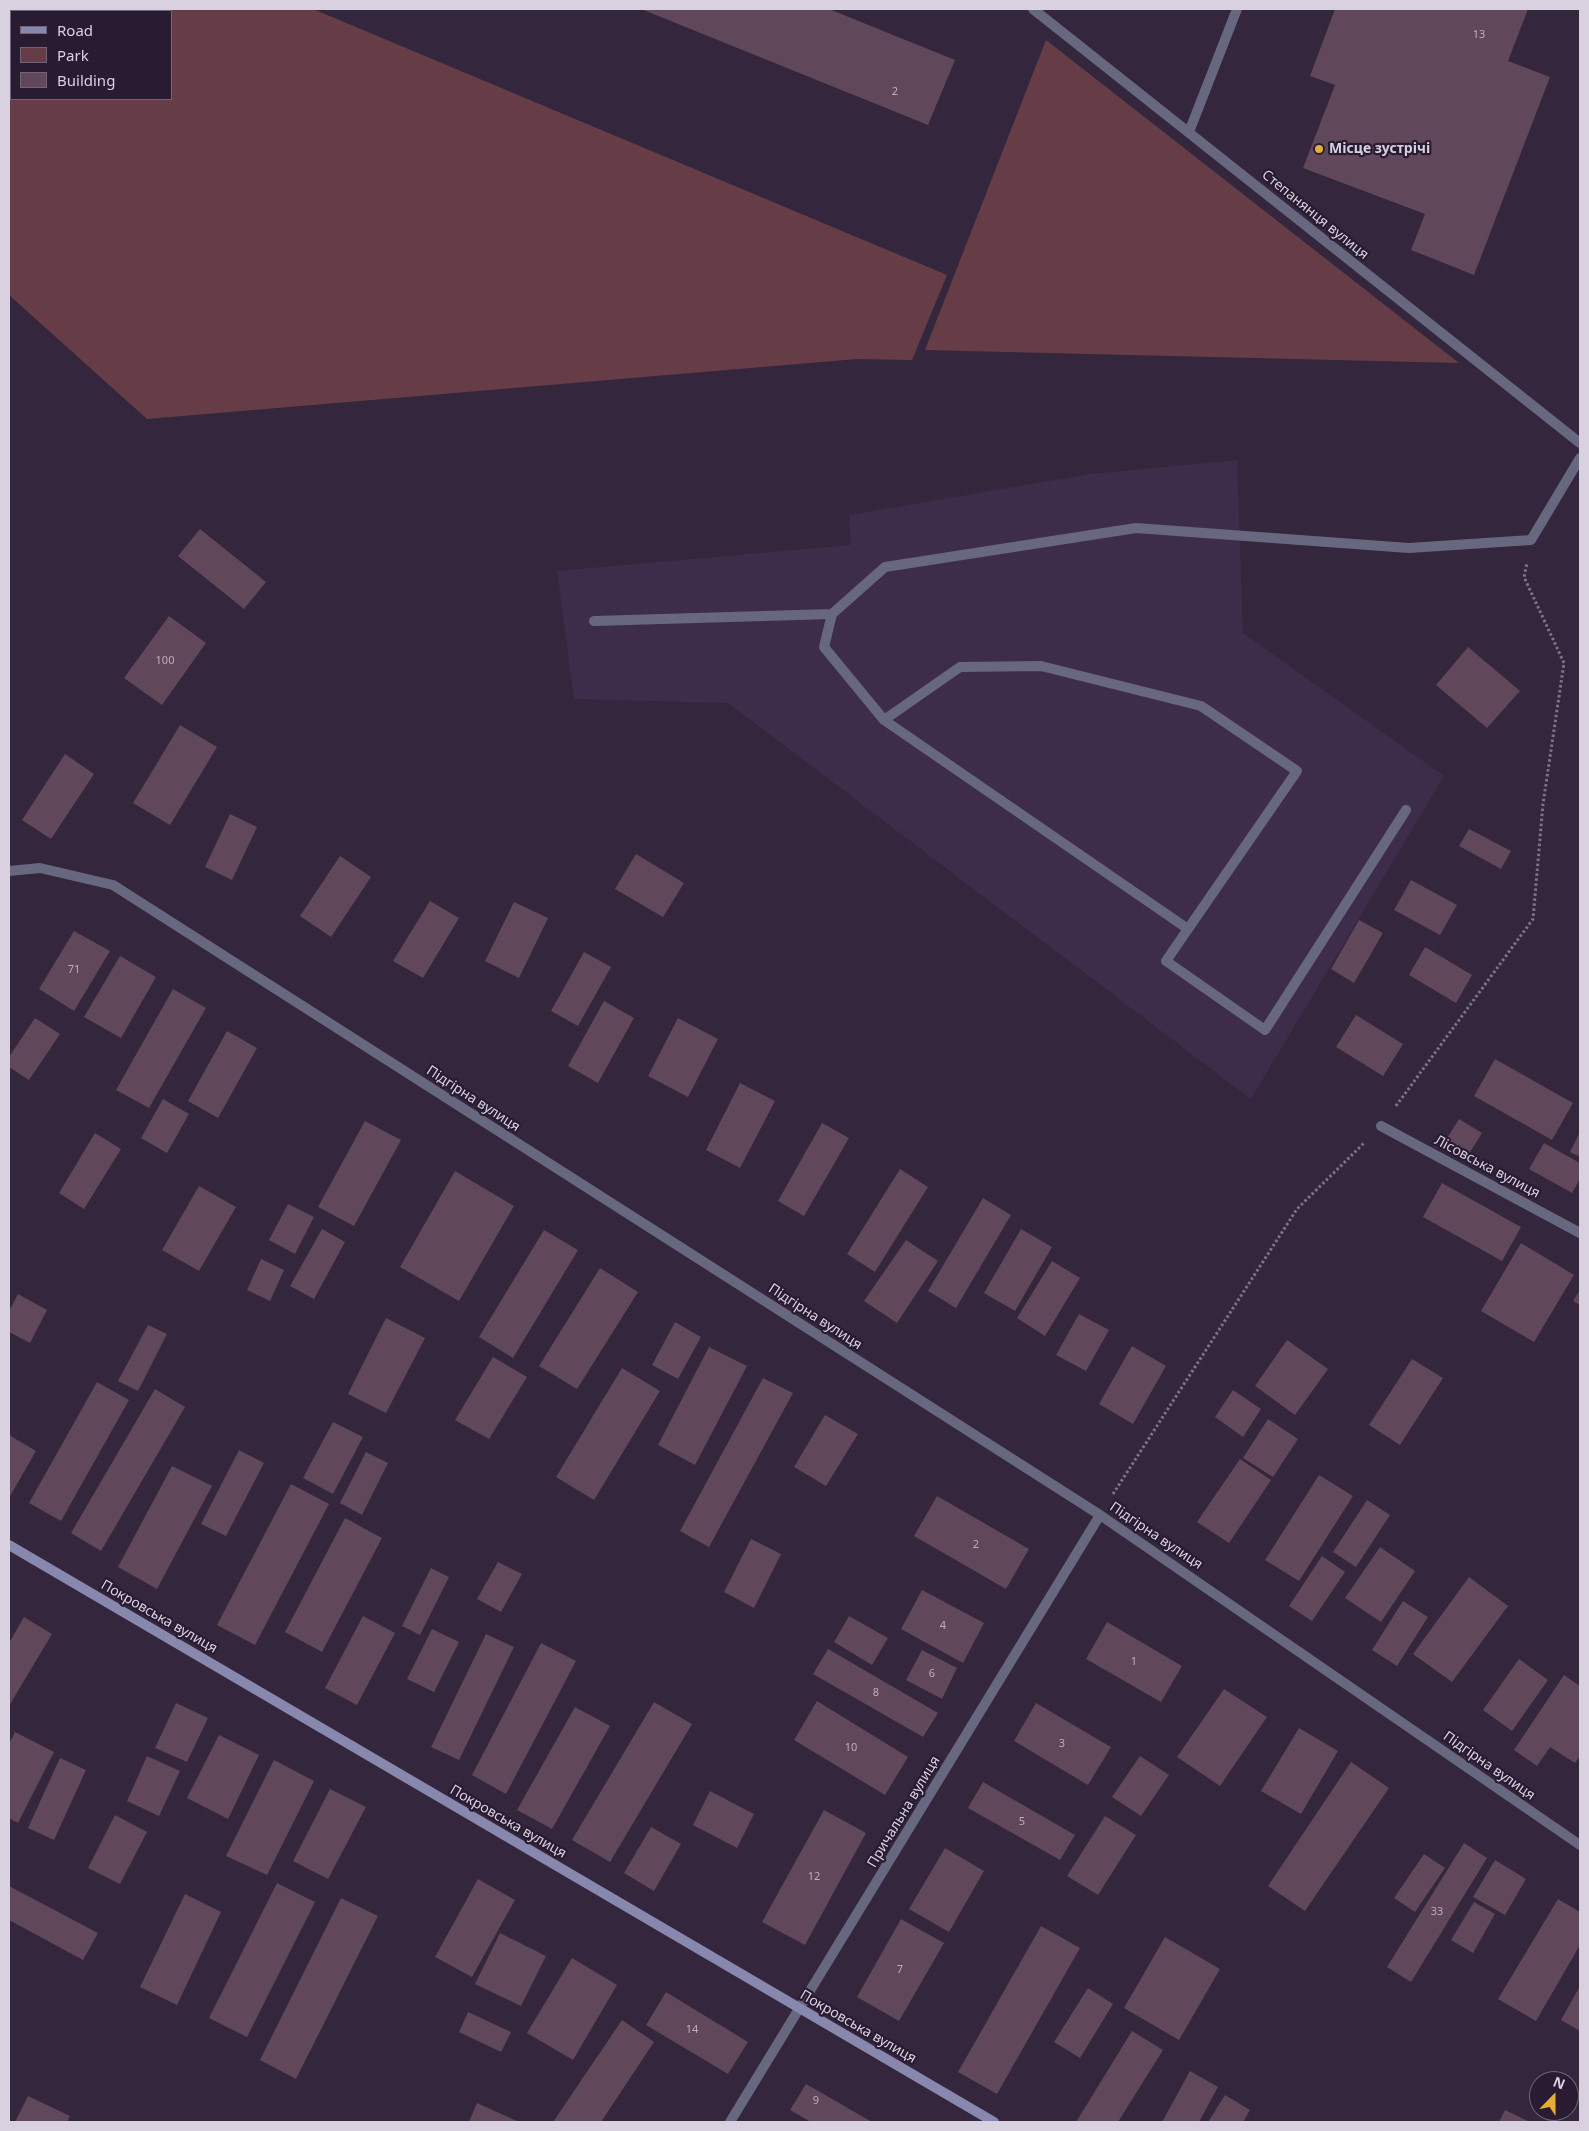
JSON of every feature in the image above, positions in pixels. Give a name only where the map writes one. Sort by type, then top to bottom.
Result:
[{"type":"street","name":"Степанянця вулиця","points":[[1033,9],[1580,443]]},
{"type":"street","points":[[1189,132],[1237,9]]},
{"type":"street","points":[[1188,929],[884,720],[824,647],[832,614],[885,567],[1136,528],[1409,548],[1531,540],[1580,458]]},
{"type":"street","points":[[594,621],[832,614]]},
{"type":"street","points":[[884,720],[960,667],[1041,666],[1201,706],[1297,771],[1166,961],[1265,1030],[1406,810]]},
{"type":"street","name":"Підгірна вулиця","points":[[9,871],[40,868],[113,885],[1100,1515],[1580,1845]]},
{"type":"street","name":"Лісовська вулиця","points":[[1381,1126],[1580,1233]]},
{"type":"street","name":"Причальна вулиця","points":[[730,2122],[1100,1515]]},
{"type":"street","name":"Покровська вулиця","points":[[9,1545],[994,2122]]},
{"type":"path","points":[[1100,1515],[1297,1209],[1381,1126],[1532,919],[1542,804],[1564,663],[1524,577],[1531,540]]},
{"type":"shaded area","points":[[1237,460],[1243,633],[1444,776],[1251,1099],[728,703],[574,699],[557,571],[851,545],[849,515],[1091,474]]},
{"type":"green space","points":[[9,9],[313,9],[947,275],[912,360],[857,359],[147,419],[9,295]]},
{"type":"green space","points":[[1046,40],[1459,363],[925,350]]},
{"type":"building","points":[[641,9],[829,9],[955,60],[928,125]]},
{"type":"building","points":[[1335,9],[1528,9],[1508,61],[1550,77],[1474,275],[1411,250],[1425,214],[1303,168],[1335,85],[1310,76]]},
{"type":"building","points":[[200,529],[266,582],[244,609],[178,556]]},
{"type":"building","points":[[169,616],[206,643],[162,705],[124,678]]},
{"type":"building","points":[[1468,647],[1520,691],[1487,728],[1436,685]]},
{"type":"building","points":[[180,725],[217,747],[170,825],[133,803]]},
{"type":"building","points":[[65,754],[94,774],[51,839],[22,820]]},
{"type":"building","points":[[230,814],[257,827],[232,880],[205,867]]},
{"type":"building","points":[[1469,829],[1511,851],[1501,869],[1459,846]]},
{"type":"building","points":[[636,854],[684,883],[663,917],[615,889]]},
{"type":"building","points":[[340,856],[371,877],[331,937],[300,916]]},
{"type":"building","points":[[1411,880],[1457,905],[1440,935],[1394,910]]},
{"type":"building","points":[[430,901],[459,918],[423,978],[393,961]]},
{"type":"building","points":[[514,902],[548,918],[519,978],[485,961]]},
{"type":"building","points":[[1359,920],[1383,933],[1354,983],[1331,969]]},
{"type":"building","points":[[74,931],[110,951],[74,1011],[39,989]]},
{"type":"building","points":[[1425,947],[1472,975],[1456,1003],[1409,975]]},
{"type":"building","points":[[584,952],[611,967],[578,1026],[551,1011]]},
{"type":"building","points":[[120,956],[156,977],[121,1038],[84,1017]]},
{"type":"building","points":[[173,989],[206,1008],[149,1108],[116,1090]]},
{"type":"building","points":[[604,1001],[634,1018],[598,1083],[568,1066]]},
{"type":"building","points":[[1356,1015],[1403,1044],[1383,1076],[1336,1047]]},
{"type":"building","points":[[35,1018],[60,1034],[29,1080],[9,1067],[9,1057]]},
{"type":"building","points":[[678,1018],[718,1039],[688,1097],[648,1076]]},
{"type":"building","points":[[227,1031],[257,1048],[218,1118],[188,1101]]},
{"type":"building","points":[[1495,1059],[1573,1103],[1552,1140],[1474,1096]]},
{"type":"building","points":[[740,1083],[775,1101],[740,1168],[706,1150]]},
{"type":"building","points":[[163,1099],[189,1114],[167,1153],[141,1138]]},
{"type":"building","points":[[1459,1119],[1482,1133],[1467,1157],[1444,1143]]},
{"type":"building","points":[[365,1121],[401,1140],[354,1226],[318,1207]]},
{"type":"building","points":[[822,1123],[849,1138],[804,1216],[778,1201]]},
{"type":"building","points":[[1580,1132],[1580,1157],[1570,1152]]},
{"type":"building","points":[[95,1133],[121,1149],[84,1209],[59,1193]]},
{"type":"building","points":[[1544,1143],[1580,1163],[1580,1179],[1572,1193],[1529,1169]]},
{"type":"building","points":[[900,1169],[928,1187],[875,1272],[847,1254]]},
{"type":"building","points":[[455,1171],[514,1206],[459,1301],[400,1267]]},
{"type":"building","points":[[1442,1183],[1521,1227],[1502,1261],[1423,1217]]},
{"type":"building","points":[[199,1186],[236,1207],[199,1271],[162,1250]]},
{"type":"building","points":[[983,1198],[1011,1215],[956,1308],[928,1291]]},
{"type":"building","points":[[288,1204],[314,1217],[295,1254],[269,1240]]},
{"type":"building","points":[[322,1229],[345,1242],[314,1299],[290,1286]]},
{"type":"building","points":[[1021,1229],[1052,1247],[1015,1311],[984,1293]]},
{"type":"building","points":[[544,1230],[578,1250],[513,1358],[479,1337]]},
{"type":"building","points":[[906,1240],[938,1261],[897,1323],[864,1301]]},
{"type":"building","points":[[1521,1243],[1574,1275],[1534,1342],[1481,1311]]},
{"type":"building","points":[[261,1259],[284,1270],[270,1301],[247,1290]]},
{"type":"building","points":[[1052,1261],[1080,1278],[1045,1336],[1017,1318]]},
{"type":"building","points":[[600,1268],[638,1292],[577,1389],[539,1366]]},
{"type":"building","points":[[1580,1290],[1580,1305],[1573,1301]]},
{"type":"building","points":[[18,1294],[47,1310],[30,1343],[9,1332],[9,1311]]},
{"type":"building","points":[[1079,1314],[1109,1330],[1086,1371],[1056,1355]]},
{"type":"building","points":[[386,1318],[425,1338],[386,1413],[348,1394]]},
{"type":"building","points":[[675,1322],[701,1337],[678,1379],[652,1365]]},
{"type":"building","points":[[148,1325],[167,1334],[138,1391],[118,1381]]},
{"type":"building","points":[[1287,1340],[1328,1369],[1295,1415],[1255,1386]]},
{"type":"building","points":[[1132,1346],[1166,1366],[1133,1424],[1099,1404]]},
{"type":"building","points":[[709,1347],[747,1366],[695,1465],[658,1445]]},
{"type":"building","points":[[493,1357],[527,1377],[489,1439],[455,1420]]},
{"type":"building","points":[[1412,1359],[1443,1378],[1400,1445],[1369,1425]]},
{"type":"building","points":[[622,1368],[660,1391],[594,1500],[556,1477]]},
{"type":"building","points":[[763,1378],[793,1393],[709,1547],[680,1531]]},
{"type":"building","points":[[97,1382],[129,1400],[61,1521],[29,1503]]},
{"type":"building","points":[[155,1389],[185,1407],[101,1551],[71,1533]]},
{"type":"building","points":[[1233,1390],[1261,1409],[1243,1437],[1215,1417]]},
{"type":"building","points":[[825,1415],[858,1434],[826,1486],[794,1467]]},
{"type":"building","points":[[1268,1419],[1298,1439],[1273,1477],[1243,1458]]},
{"type":"building","points":[[333,1422],[363,1437],[333,1494],[303,1478]]},
{"type":"building","points":[[9,1435],[36,1451],[9,1498]]},
{"type":"building","points":[[239,1450],[264,1463],[226,1536],[201,1524]]},
{"type":"building","points":[[366,1452],[388,1463],[362,1515],[340,1503]]},
{"type":"building","points":[[1240,1459],[1271,1480],[1229,1543],[1197,1522]]},
{"type":"building","points":[[172,1466],[212,1486],[157,1589],[118,1567]]},
{"type":"building","points":[[1319,1475],[1353,1496],[1299,1581],[1265,1560]]},
{"type":"building","points":[[291,1484],[329,1504],[255,1645],[217,1625]]},
{"type":"building","points":[[937,1496],[1029,1549],[1006,1589],[914,1536]]},
{"type":"building","points":[[1367,1500],[1390,1515],[1356,1567],[1333,1552]]},
{"type":"building","points":[[345,1518],[382,1538],[322,1652],[285,1632]]},
{"type":"building","points":[[751,1539],[781,1554],[754,1608],[724,1592]]},
{"type":"building","points":[[1380,1547],[1415,1571],[1381,1622],[1345,1598]]},
{"type":"building","points":[[1322,1556],[1345,1572],[1312,1621],[1289,1606]]},
{"type":"building","points":[[498,1562],[522,1574],[501,1612],[477,1599]]},
{"type":"building","points":[[431,1568],[449,1577],[420,1635],[402,1626]]},
{"type":"building","points":[[1469,1577],[1508,1606],[1452,1682],[1413,1654]]},
{"type":"building","points":[[922,1590],[984,1623],[963,1663],[901,1629]]},
{"type":"building","points":[[1403,1601],[1428,1617],[1397,1666],[1372,1650]]},
{"type":"building","points":[[363,1616],[395,1633],[357,1705],[325,1688]]},
{"type":"building","points":[[849,1616],[888,1638],[872,1665],[834,1642]]},
{"type":"building","points":[[24,1617],[52,1634],[9,1706],[9,1643]]},
{"type":"building","points":[[1107,1622],[1182,1666],[1161,1702],[1086,1659]]},
{"type":"building","points":[[432,1629],[459,1642],[434,1692],[407,1679]]},
{"type":"building","points":[[486,1634],[514,1647],[459,1760],[431,1747]]},
{"type":"building","points":[[541,1643],[576,1661],[506,1794],[472,1775]]},
{"type":"building","points":[[828,1649],[938,1713],[923,1737],[813,1674]]},
{"type":"building","points":[[922,1650],[957,1668],[942,1699],[906,1680]]},
{"type":"building","points":[[1519,1659],[1548,1680],[1512,1731],[1483,1710]]},
{"type":"building","points":[[1564,1675],[1580,1686],[1580,1756],[1575,1763],[1550,1747],[1537,1766],[1514,1750]]},
{"type":"building","points":[[1224,1689],[1267,1717],[1220,1786],[1177,1757]]},
{"type":"building","points":[[817,1701],[908,1757],[885,1795],[794,1740]]},
{"type":"building","points":[[654,1702],[692,1724],[610,1862],[572,1840]]},
{"type":"building","points":[[176,1703],[208,1718],[187,1762],[155,1748]]},
{"type":"building","points":[[1036,1703],[1111,1747],[1088,1785],[1014,1741]]},
{"type":"building","points":[[575,1707],[610,1726],[552,1829],[517,1810]]},
{"type":"building","points":[[1299,1728],[1338,1751],[1301,1814],[1261,1791]]},
{"type":"building","points":[[15,1732],[54,1752],[18,1823],[9,1818],[9,1744]]},
{"type":"building","points":[[219,1735],[259,1755],[228,1819],[187,1798]]},
{"type":"building","points":[[147,1756],[180,1771],[159,1816],[127,1801]]},
{"type":"building","points":[[1140,1756],[1169,1775],[1141,1816],[1112,1797]]},
{"type":"building","points":[[60,1758],[86,1770],[54,1840],[28,1828]]},
{"type":"building","points":[[274,1760],[314,1781],[267,1875],[226,1856]]},
{"type":"building","points":[[1351,1762],[1389,1788],[1305,1911],[1268,1886]]},
{"type":"building","points":[[983,1782],[1075,1835],[1060,1860],[968,1808]]},
{"type":"building","points":[[330,1789],[366,1807],[328,1879],[293,1861]]},
{"type":"building","points":[[710,1791],[754,1814],[737,1848],[693,1825]]},
{"type":"building","points":[[824,1810],[866,1833],[805,1945],[762,1922]]},
{"type":"building","points":[[115,1815],[147,1832],[120,1884],[88,1868]]},
{"type":"building","points":[[1105,1816],[1136,1835],[1098,1895],[1067,1876]]},
{"type":"building","points":[[651,1827],[681,1844],[654,1891],[624,1873]]},
{"type":"building","points":[[1464,1843],[1487,1858],[1411,1982],[1387,1967]]},
{"type":"building","points":[[945,1848],[984,1871],[949,1932],[909,1909]]},
{"type":"building","points":[[1424,1854],[1445,1868],[1415,1912],[1394,1898]]},
{"type":"building","points":[[1495,1860],[1526,1879],[1505,1915],[1473,1897]]},
{"type":"building","points":[[478,1879],[515,1900],[472,1977],[435,1957]]},
{"type":"building","points":[[277,1883],[315,1902],[247,2037],[209,2018]]},
{"type":"building","points":[[9,1886],[98,1933],[83,1960],[9,1920]]},
{"type":"building","points":[[185,1894],[221,1912],[177,2005],[140,1987]]},
{"type":"building","points":[[341,1898],[378,1916],[296,2079],[260,2060]]},
{"type":"building","points":[[1558,1899],[1580,1912],[1580,1945],[1536,2021],[1498,1999]]},
{"type":"building","points":[[1474,1902],[1495,1914],[1473,1953],[1451,1940]]},
{"type":"building","points":[[901,1919],[944,1943],[899,2021],[857,1997]]},
{"type":"building","points":[[1041,1926],[1080,1948],[997,2094],[958,2072]]},
{"type":"building","points":[[500,1933],[546,1956],[521,2006],[475,1984]]},
{"type":"building","points":[[1165,1937],[1220,1969],[1179,2040],[1124,2008]]},
{"type":"building","points":[[572,1958],[617,1985],[573,2060],[527,2033]]},
{"type":"building","points":[[1580,1986],[1580,2031],[1561,2020]]},
{"type":"building","points":[[1088,1988],[1113,2004],[1080,2058],[1054,2042]]},
{"type":"building","points":[[666,1992],[748,2042],[728,2074],[646,2025]]},
{"type":"building","points":[[468,2012],[511,2032],[501,2052],[459,2032]]},
{"type":"building","points":[[622,2020],[654,2042],[601,2122],[553,2122]]},
{"type":"building","points":[[1132,2031],[1163,2050],[1118,2122],[1076,2122]]},
{"type":"building","points":[[1190,2071],[1218,2087],[1199,2122],[1162,2122]]},
{"type":"building","points":[[806,2084],[872,2122],[811,2122],[790,2110]]},
{"type":"building","points":[[1225,2095],[1250,2110],[1243,2122],[1208,2122]]},
{"type":"building","points":[[28,2096],[70,2116],[67,2122],[15,2122]]},
{"type":"building","points":[[477,2103],[519,2122],[469,2122]]},
{"type":"building","points":[[1505,2110],[1530,2122],[1499,2122]]},
{"type":"place","name":"Місце зустрічі","points":[[1319,149]]}]
